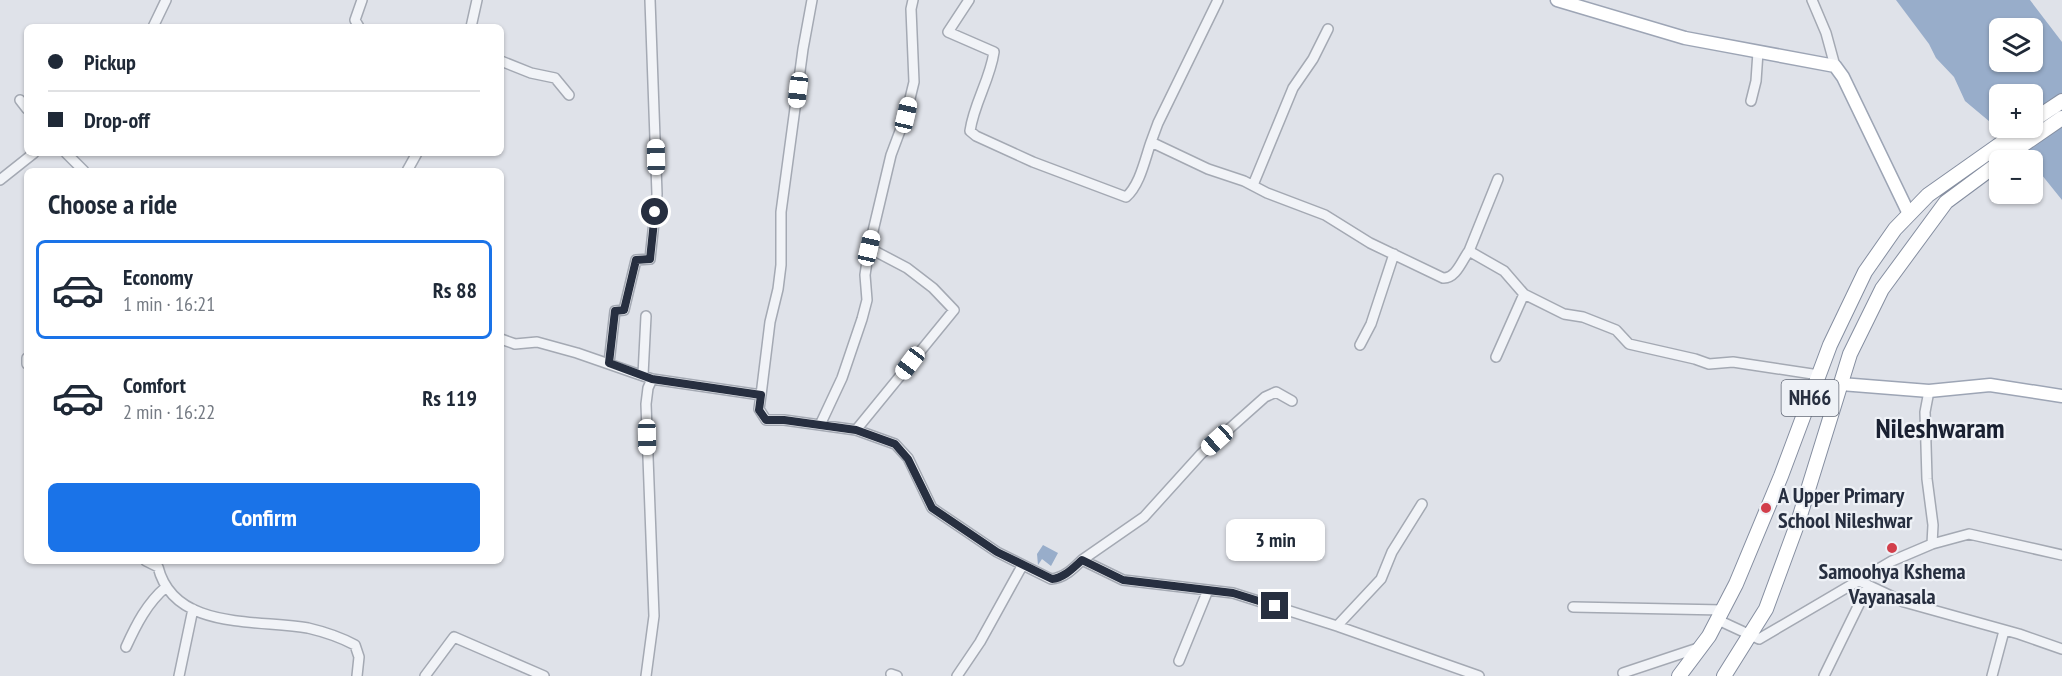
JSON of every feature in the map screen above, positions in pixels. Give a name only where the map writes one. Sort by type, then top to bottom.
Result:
[{"type":"highway","points":[[2043,114],[2062,101]]},
{"type":"highway","name":"NH66","points":[[2015,150],[2062,118]]},
{"type":"highway","name":"NH66","points":[[1679,676],[1701,647],[1736,584],[1830,345],[1865,272],[1895,229],[1928,195],[2008,138]]},
{"type":"highway","name":"NH66","points":[[1724,676],[1766,609],[1850,354],[1882,289],[1914,242],[1946,202],[1989,169]]},
{"type":"main road","points":[[1557,0],[1685,38],[1835,66],[1843,76],[1909,214]]},
{"type":"main road","points":[[1841,384],[1929,391],[1990,385],[2062,396]]},
{"type":"street","points":[[154,24],[166,0]]},
{"type":"street","points":[[357,24],[355,20],[362,0]]},
{"type":"street","points":[[472,24],[477,0]]},
{"type":"street","points":[[609,363],[615,311],[624,310],[636,260],[650,259],[657,194],[650,0]]},
{"type":"street","points":[[812,0],[803,49],[781,212],[781,265],[770,322],[759,410],[766,420],[784,420],[856,430],[895,444],[908,459],[932,508],[997,552],[1022,566],[1057,579],[1144,517],[1201,454],[1265,397],[1276,392],[1292,401]]},
{"type":"street","points":[[820,425],[842,378],[867,300],[865,275],[869,248],[891,155],[906,115],[914,82],[911,9],[913,0]]},
{"type":"street","points":[[969,0],[948,32],[994,52],[990,73],[970,130],[976,136],[1033,162],[1126,198],[1131,193],[1142,170],[1158,123],[1218,0]]},
{"type":"street","points":[[1812,0],[1826,33],[1835,66]]},
{"type":"street","points":[[1253,185],[1293,88],[1313,59],[1328,29]]},
{"type":"street","points":[[1751,101],[1756,81],[1758,52]]},
{"type":"street","points":[[504,62],[531,74],[555,78],[569,95]]},
{"type":"street","points":[[20,100],[24,105]]},
{"type":"street","points":[[1151,142],[1208,169],[1325,215],[1370,243],[1422,269],[1448,279],[1453,276],[1469,251],[1498,179]]},
{"type":"street","points":[[0,180],[30,156]]},
{"type":"street","points":[[69,156],[81,168]]},
{"type":"street","points":[[856,430],[954,310],[933,288],[907,268],[869,248]]},
{"type":"street","points":[[1469,251],[1504,271],[1524,294],[1564,314],[1583,317],[1616,330],[1629,344],[1709,364],[1733,362],[1819,375]]},
{"type":"street","points":[[1360,345],[1371,324],[1394,254]]},
{"type":"street","points":[[1496,357],[1524,294]]},
{"type":"street","points":[[646,316],[648,377],[646,404],[654,616],[646,676]]},
{"type":"street","points":[[504,340],[516,344],[537,342],[648,377],[761,395]]},
{"type":"street","points":[[1929,391],[1926,412],[1927,479],[1933,525],[1932,544]]},
{"type":"street","points":[[1338,626],[1381,579],[1392,552],[1422,504]]},
{"type":"street","points":[[1573,607],[1720,615],[1759,639],[1857,580],[1892,561],[1932,544],[1969,534],[2062,555]]},
{"type":"street","points":[[1082,560],[1123,580],[1233,593],[1338,626],[1479,676]]},
{"type":"street","points":[[152,564],[158,567],[170,594],[200,613],[227,619],[307,628],[338,636],[355,645],[359,657],[357,676]]},
{"type":"street","points":[[160,573],[164,564]]},
{"type":"street","points":[[957,676],[980,642],[1022,566]]},
{"type":"street","points":[[1857,580],[1904,602],[2062,649]]},
{"type":"street","points":[[1824,676],[1868,586]]},
{"type":"street","points":[[126,647],[153,598],[166,587]]},
{"type":"street","points":[[1179,661],[1208,590]]},
{"type":"street","points":[[179,676],[193,609]]},
{"type":"street","points":[[1992,676],[2004,631]]},
{"type":"street","points":[[424,676],[454,637],[544,676]]},
{"type":"street","points":[[1623,673],[1701,647]]},
{"type":"water","points":[[1896,0],[2030,0],[2062,42],[2062,200],[2043,176],[2043,150],[2015,150],[2006,138],[2043,138],[2043,84],[1989,84],[1989,121],[1965,101],[1954,77],[1936,58],[1929,44]]},
{"type":"water","points":[[1043,545],[1058,553],[1051,566],[1042,559],[1038,565],[1037,554]]},
{"type":"place","name":"A Upper Primary School Nileshwar","points":[[1766,508]]},
{"type":"place","name":"Samoohya Kshema Vayanasala","points":[[1892,548]]},
{"type":"district","name":"Nileshwaram","points":[[1940,428]]},
{"type":"route","points":[[655,212],[650,259],[636,260],[624,310],[615,311],[609,363],[652,379],[761,395],[759,410],[766,420],[784,420],[856,430],[895,444],[908,459],[932,508],[997,552],[1052,579],[1057,579],[1071,571],[1082,560],[1123,580],[1233,593],[1275,606]]}]
